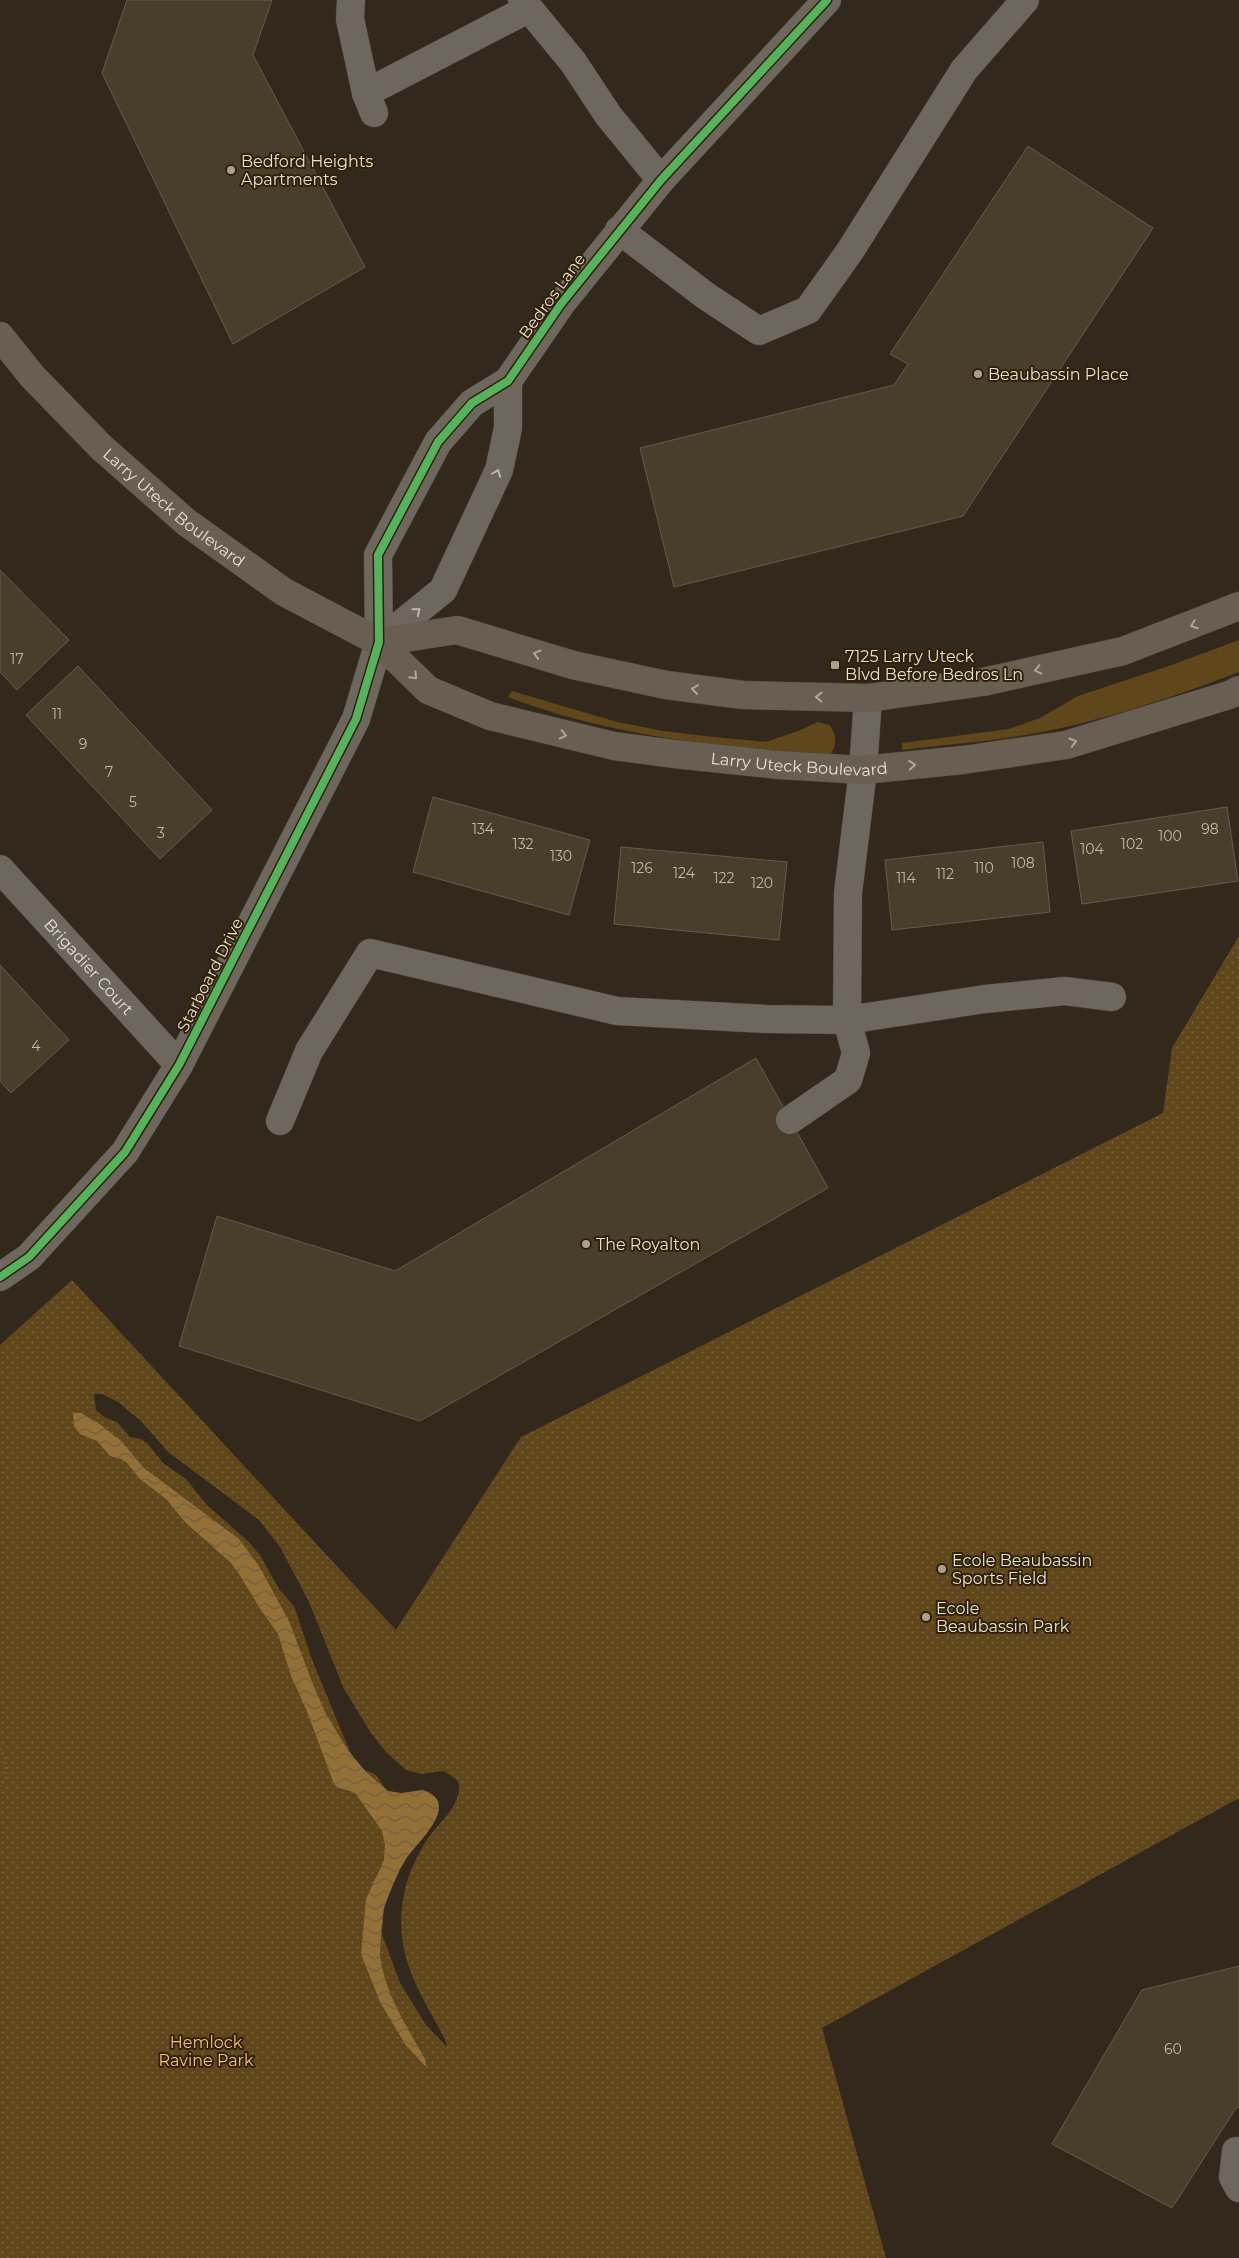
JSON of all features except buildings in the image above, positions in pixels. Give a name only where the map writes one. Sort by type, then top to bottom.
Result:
[{"type":"main road","name":"Larry Uteck Boulevard","points":[[0,336],[32,376],[101,447],[186,522],[284,592],[379,642],[428,690],[490,716],[580,739],[664,753],[778,765],[863,770],[963,760],[1066,745],[1229,695],[1239,690]]},
{"type":"main road","points":[[379,642],[457,630],[574,665],[666,685],[743,695],[868,698],[983,682],[1123,651],[1239,606]]},
{"type":"street","points":[[351,0],[350,19],[370,103],[525,4],[573,62],[608,116],[661,180]]},
{"type":"street","name":"Bedros Lane","points":[[379,642],[378,555],[438,442],[472,403],[508,381],[561,304],[619,230],[661,180],[827,0]]},
{"type":"street","points":[[619,230],[706,296],[759,331],[808,310],[850,251],[964,70],[1025,0]]},
{"type":"street","points":[[379,642],[443,590],[499,470],[508,428],[508,381]]},
{"type":"street","name":"Starboard Drive","points":[[0,1278],[29,1257],[125,1152],[179,1065],[356,719],[379,642]]},
{"type":"street","points":[[790,1120],[848,1080],[856,1054],[847,1020],[848,893],[863,770],[868,698]]},
{"type":"street","name":"Brigadier Court","points":[[0,869],[179,1065]]},
{"type":"street","points":[[280,1121],[309,1051],[370,952],[617,1011],[766,1019],[847,1020],[1065,991],[1112,997]]},
{"type":"street","points":[[1236,2151],[1234,2177],[1239,2188]]},
{"type":"path","points":[[0,1749],[5,1757],[6,1778],[0,1786]]},
{"type":"green space","points":[[1239,640],[1239,672],[1158,701],[1103,718],[1047,731],[902,750],[902,743],[1009,729],[1040,718],[1078,696],[1166,667]]},
{"type":"green space","points":[[512,691],[617,722],[663,731],[714,737],[766,742],[818,722],[830,725],[835,736],[835,744],[830,755],[708,744],[667,738],[587,722],[547,711],[508,697]]},
{"type":"green space","name":"Hemlock Ravine Park","points":[[1239,936],[1239,1798],[822,2028],[886,2258],[0,2258],[0,1345],[72,1280],[396,1630],[521,1437],[1163,1113],[1172,1048]],"holes":[[[94,1394],[102,1394],[118,1402],[142,1422],[168,1452],[259,1520],[280,1547],[309,1602],[344,1689],[371,1733],[386,1752],[406,1770],[421,1774],[443,1771],[459,1783],[456,1802],[429,1836],[411,1869],[402,1908],[401,1929],[404,1948],[416,1984],[445,2039],[447,2047],[426,2025],[400,1983],[382,1934],[386,1879],[404,1816],[376,1775],[355,1764],[311,1657],[294,1606],[279,1589],[260,1555],[249,1542],[206,1504],[186,1479],[163,1463],[147,1443],[141,1439],[130,1437],[117,1422],[106,1418],[96,1410]]]},
{"type":"water","points":[[73,1413],[81,1413],[97,1422],[121,1441],[144,1468],[239,1539],[259,1566],[289,1621],[326,1714],[347,1749],[366,1772],[388,1791],[401,1793],[423,1790],[434,1796],[439,1804],[434,1823],[406,1859],[385,1905],[380,1948],[381,1962],[388,1988],[425,2059],[427,2068],[405,2044],[380,2002],[361,1954],[366,1899],[384,1860],[385,1845],[382,1831],[356,1794],[339,1788],[334,1784],[306,1709],[291,1676],[278,1634],[231,1563],[186,1523],[166,1499],[140,1479],[127,1463],[110,1456],[97,1441],[80,1434],[74,1426]]},
{"type":"cycle path","points":[[0,1277],[29,1257],[125,1152],[179,1065],[356,719],[379,642],[378,555],[438,442],[472,403],[508,381],[561,304],[661,180],[827,0]]},
{"type":"place","name":"Bedford Heights Apartments","points":[[231,170]]},
{"type":"place","name":"Beaubassin Place","points":[[978,374]]},
{"type":"place","name":"7125 Larry Uteck Blvd Before Bedros Ln","points":[[835,665]]},
{"type":"place","name":"The Royalton","points":[[586,1244]]},
{"type":"place","name":"Ecole Beaubassin Sports Field","points":[[942,1569]]},
{"type":"place","name":"Ecole Beaubassin Park","points":[[926,1617]]}]
